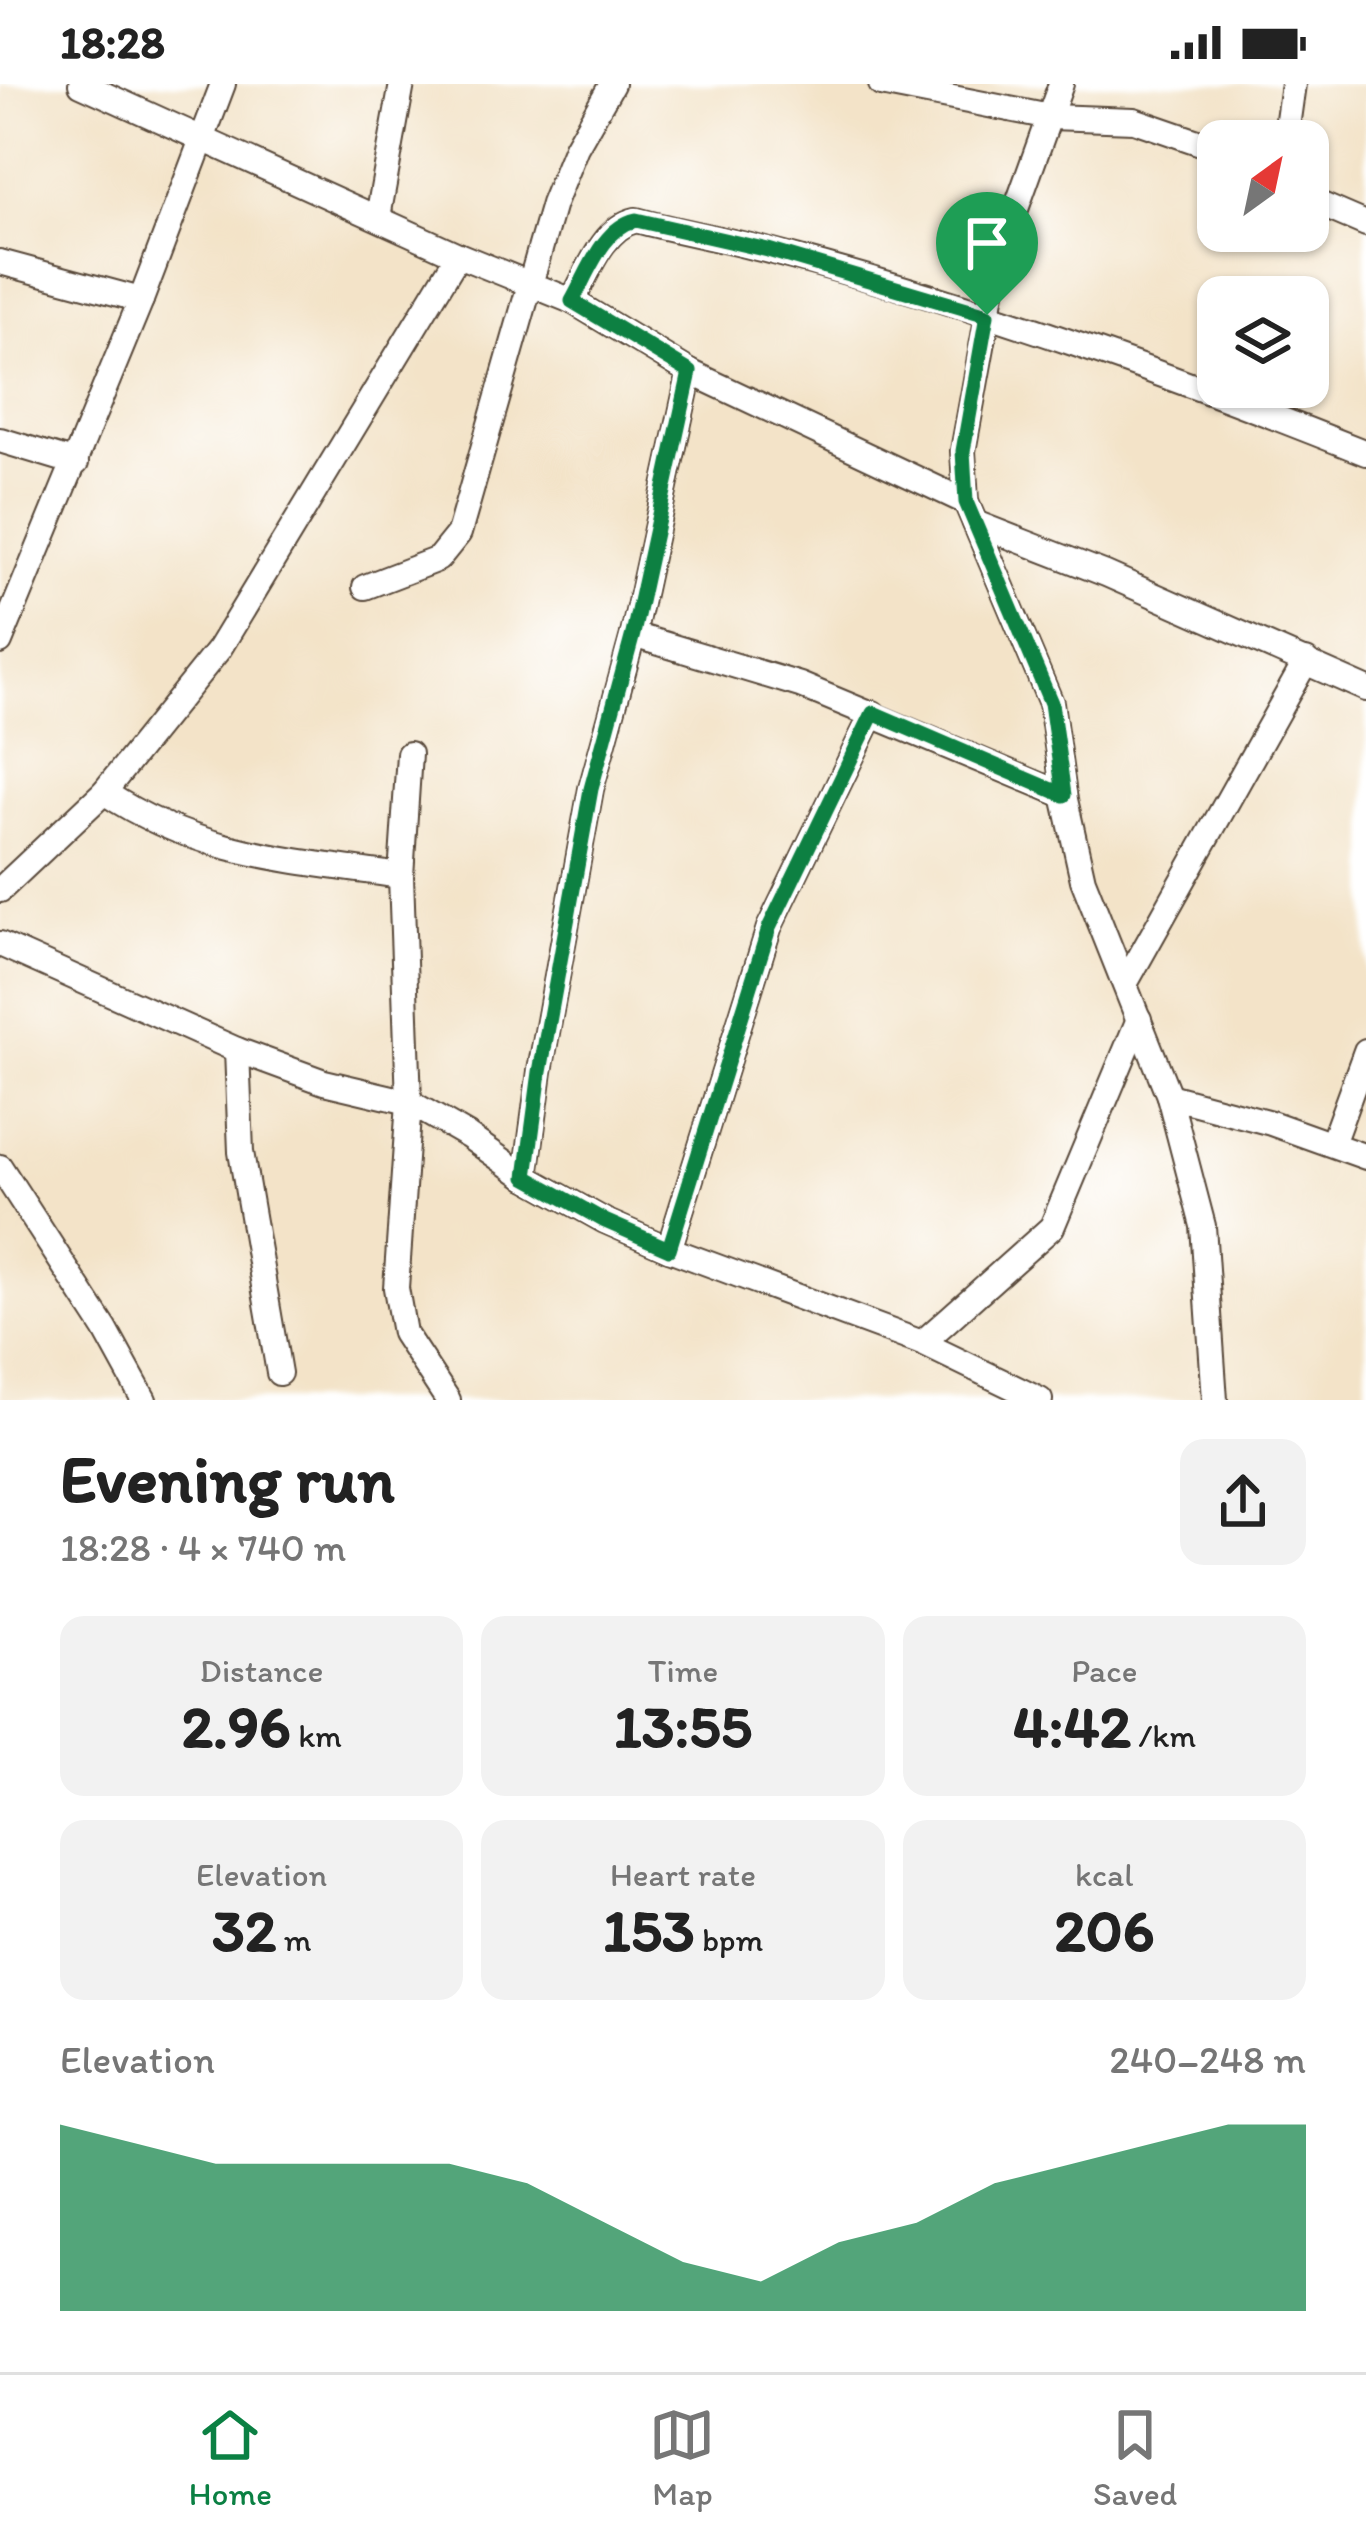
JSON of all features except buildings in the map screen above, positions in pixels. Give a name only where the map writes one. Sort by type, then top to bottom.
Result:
[{"type":"street","points":[[81,84],[458,255],[572,301],[690,372],[971,512],[1366,688]]},
{"type":"street","points":[[0,642],[76,463],[223,84]]},
{"type":"street","points":[[378,217],[402,84]]},
{"type":"street","points":[[365,587],[438,560],[459,533],[554,204],[576,147],[612,84]]},
{"type":"street","points":[[881,84],[1050,117],[1134,120],[1197,142]]},
{"type":"street","points":[[1061,84],[998,259],[963,451],[971,512],[1051,703],[1083,880],[1169,1096],[1203,1226],[1215,1400]]},
{"type":"street","points":[[1288,120],[1293,84]]},
{"type":"street","points":[[1329,208],[1366,224]]},
{"type":"street","points":[[572,301],[608,239],[624,223],[636,220],[768,250],[987,315],[1239,402],[1366,453]]},
{"type":"street","points":[[0,890],[104,792],[219,650],[458,255]]},
{"type":"street","points":[[0,262],[141,300]]},
{"type":"street","points":[[526,1177],[591,789],[633,634],[690,372]]},
{"type":"street","points":[[0,440],[76,463]]},
{"type":"street","points":[[633,634],[800,685],[1064,795]]},
{"type":"street","points":[[1125,984],[1306,661]]},
{"type":"street","points":[[669,1249],[769,928],[873,713]]},
{"type":"street","points":[[409,754],[401,876],[409,1102],[396,1288],[404,1333],[448,1400]]},
{"type":"street","points":[[104,792],[183,836],[252,854],[401,876]]},
{"type":"street","points":[[0,944],[237,1051],[324,1082],[409,1102],[605,1221],[922,1343],[1040,1400]]},
{"type":"street","points":[[922,1343],[1052,1227],[1139,1019]]},
{"type":"street","points":[[237,1051],[241,1152],[279,1373]]},
{"type":"street","points":[[1332,1144],[1366,1051]]},
{"type":"street","points":[[1169,1096],[1271,1123],[1366,1157]]},
{"type":"street","points":[[0,1167],[105,1329],[144,1400]]},
{"type":"route","points":[[636,220],[768,250],[987,315],[963,451],[966,502],[1051,703],[1064,795],[873,713],[769,928],[669,1249],[605,1221],[526,1177],[591,789],[633,634],[690,372],[572,301],[608,239],[624,223],[636,220]]}]
